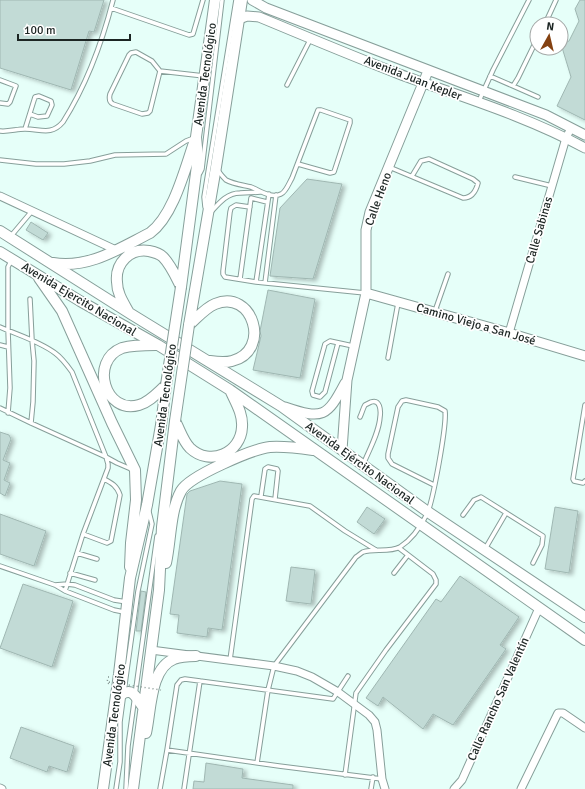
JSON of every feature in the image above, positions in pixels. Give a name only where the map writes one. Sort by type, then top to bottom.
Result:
[{"type":"main road","name":"Avenida Tecnológico","points":[[103,789],[116,699],[130,578],[147,505],[161,424],[181,287],[198,158],[196,136],[215,0]]},
{"type":"main road","name":"Avenida Tecnológico","points":[[133,789],[159,590],[164,513],[175,421],[189,325],[216,167],[242,0]]},
{"type":"main road","points":[[50,263],[62,265],[84,263],[96,260],[150,233],[160,224],[180,185],[196,136]]},
{"type":"main road","name":"Avenida Ejercito Nacional","points":[[0,231],[131,314]]},
{"type":"main road","points":[[131,314],[120,296],[116,281],[120,265],[130,254],[138,250],[145,250],[154,252],[163,257],[175,273],[181,287]]},
{"type":"main road","name":"Avenida Ejercito Nacional","points":[[0,252],[158,345]]},
{"type":"main road","points":[[36,274],[62,311],[112,423],[135,470],[136,500],[129,556],[130,578]]},
{"type":"main road","points":[[189,325],[210,306],[226,301],[241,305],[247,310],[252,318],[254,334],[252,344],[247,353],[231,362],[209,361]]},
{"type":"main road","name":"Avenida Ejército Nacional","points":[[131,314],[281,406],[428,512],[585,618]]},
{"type":"main road","points":[[158,345],[128,347],[113,354],[105,365],[105,385],[109,394],[116,400],[127,405],[134,406],[148,401],[166,385]]},
{"type":"main road","name":"Avenida Ejército Nacional","points":[[158,345],[230,390],[585,640]]},
{"type":"main road","points":[[175,421],[189,447],[196,452],[210,456],[226,454],[238,443],[242,426],[242,418],[230,390]]},
{"type":"main road","points":[[159,590],[167,557],[175,505],[184,486],[202,474],[254,451],[269,447],[300,448],[316,451]]},
{"type":"main road","points":[[136,765],[148,726],[154,690],[161,670],[168,662],[175,659],[196,656]]},
{"type":"main road","points":[[116,699],[124,692],[128,692],[135,695],[143,707]]},
{"type":"street","name":"Avenida Juan Kepler","points":[[252,0],[266,8],[546,115],[585,135]]},
{"type":"street","name":"Avenida Juan Kepler","points":[[239,19],[247,16],[259,17],[398,74],[478,102],[566,138],[585,148]]},
{"type":"street","name":"Calle Heno","points":[[342,450],[347,380],[366,293],[366,242],[368,221],[428,71]]},
{"type":"street","name":"Calle Sabinas","points":[[509,333],[566,138],[571,128]]},
{"type":"street","points":[[0,196],[116,250]]},
{"type":"street","name":"Camino Viejo a San José","points":[[366,293],[585,356]]},
{"type":"street","name":"Calle Heno","points":[[281,406],[304,414],[315,415],[323,413],[330,408],[347,380]]},
{"type":"street","name":"Calle Rancho San Valentín","points":[[454,789],[462,780],[540,608]]},
{"type":"street","points":[[150,650],[274,666],[298,671],[338,692],[369,715],[375,722],[382,779],[385,789]]},
{"type":"street","points":[[521,789],[558,713],[563,713],[585,728]]},
{"type":"lane","points":[[0,131],[25,129],[46,131],[59,127],[87,79],[97,53],[113,0]]},
{"type":"lane","points":[[111,8],[189,35],[193,34],[203,0]]},
{"type":"lane","points":[[195,183],[202,169],[222,0]]},
{"type":"lane","points":[[207,218],[204,197],[236,0]]},
{"type":"lane","points":[[478,102],[529,0]]},
{"type":"lane","points":[[548,16],[556,0]]},
{"type":"lane","points":[[287,85],[311,38]]},
{"type":"lane","points":[[160,71],[150,111],[148,113],[142,114],[113,104],[110,100],[110,94],[131,53],[136,52],[152,60],[160,71],[205,76]]},
{"type":"lane","points":[[513,86],[529,55]]},
{"type":"lane","points":[[490,76],[538,97]]},
{"type":"lane","points":[[0,80],[16,86],[10,102],[8,104],[0,103]]},
{"type":"lane","points":[[25,129],[30,114],[36,96],[48,98],[51,101],[52,105],[47,116],[38,117],[30,114]]},
{"type":"lane","points":[[216,167],[222,176],[227,180],[253,188],[260,192],[280,195],[287,188],[298,164],[318,110],[350,120],[334,172],[298,164]]},
{"type":"lane","points":[[0,160],[36,164],[64,164],[115,156],[166,154],[196,136]]},
{"type":"lane","points":[[389,167],[463,198],[472,196],[478,183],[473,179],[429,159],[421,161],[412,176]]},
{"type":"lane","points":[[515,177],[552,186]]},
{"type":"lane","points":[[240,279],[253,188]]},
{"type":"lane","points":[[207,218],[218,204],[231,195],[241,192],[260,192]]},
{"type":"lane","points":[[256,282],[268,194]]},
{"type":"lane","points":[[265,283],[276,195]]},
{"type":"lane","points":[[251,198],[267,202]]},
{"type":"lane","points":[[250,207],[236,205],[231,208],[223,271],[225,277],[256,282],[366,293]]},
{"type":"lane","points":[[10,237],[32,211]]},
{"type":"lane","points":[[8,412],[10,388],[8,347],[8,267],[12,259]]},
{"type":"lane","points":[[435,312],[448,274]]},
{"type":"lane","points":[[30,299],[34,361],[31,423]]},
{"type":"lane","points":[[388,358],[398,302]]},
{"type":"lane","points":[[0,327],[32,340],[55,352],[64,361],[72,372],[108,464],[108,468],[83,534],[65,591]]},
{"type":"lane","points":[[338,343],[324,392],[320,396],[315,396],[312,390],[325,344],[330,341],[354,346]]},
{"type":"lane","points":[[0,345],[8,347]]},
{"type":"lane","points":[[256,763],[268,690],[274,666],[356,557],[364,552],[399,548],[421,525],[428,512],[434,485],[444,424],[444,412],[438,407],[406,400],[402,401],[398,407],[388,458],[392,464],[434,485]]},
{"type":"lane","points":[[360,417],[365,405],[374,401],[380,406],[378,428],[363,466]]},
{"type":"lane","points":[[585,406],[572,479],[574,481],[585,481]]},
{"type":"lane","points":[[0,408],[135,470]]},
{"type":"lane","points":[[260,496],[265,469],[268,467],[278,470],[275,499]]},
{"type":"lane","points":[[83,534],[108,543],[111,541],[120,495],[118,489],[114,485],[104,479]]},
{"type":"lane","points":[[230,661],[252,499],[254,496],[310,506],[345,531],[376,550]]},
{"type":"lane","points":[[463,515],[472,502],[479,497],[506,512],[543,536],[542,545],[533,564]]},
{"type":"lane","points":[[116,789],[120,762],[120,722],[124,692],[138,591],[152,524],[147,505]]},
{"type":"lane","points":[[484,550],[506,512]]},
{"type":"lane","points":[[126,789],[128,746],[158,525],[164,513]]},
{"type":"lane","points":[[346,775],[356,693],[436,584],[433,574],[399,548]]},
{"type":"lane","points":[[77,553],[97,559]]},
{"type":"lane","points":[[394,573],[408,555]]},
{"type":"lane","points":[[0,566],[55,585],[65,591],[114,610],[127,608]]},
{"type":"lane","points":[[70,573],[95,580]]},
{"type":"lane","points":[[55,585],[75,585],[114,600],[127,608]]},
{"type":"lane","points":[[160,789],[177,685],[181,680],[185,679],[333,699],[348,676]]},
{"type":"lane","points":[[184,789],[200,681]]},
{"type":"lane","points":[[167,750],[382,779]]},
{"type":"lane","points":[[372,789],[373,777]]},
{"type":"path","points":[[108,683],[160,690]]},
{"type":"building","points":[[0,0],[104,0],[94,32],[89,31],[71,90],[0,68]]},
{"type":"building","points":[[580,0],[585,0],[585,120],[557,106],[571,77],[565,56],[569,56],[569,41],[579,21],[575,9]]},
{"type":"building","points":[[307,179],[342,184],[313,279],[270,276],[280,208]]},
{"type":"building","points":[[31,222],[48,233],[43,240],[26,230]]},
{"type":"building","points":[[268,290],[315,299],[300,378],[253,370],[261,336],[260,331]]},
{"type":"building","points":[[0,432],[9,435],[11,439],[3,460],[10,463],[4,480],[10,483],[5,496],[0,493]]},
{"type":"building","points":[[220,481],[242,484],[222,630],[208,628],[207,637],[177,633],[179,615],[170,614],[187,494],[190,491]]},
{"type":"building","points":[[367,507],[385,519],[374,534],[357,522]]},
{"type":"building","points":[[555,507],[578,511],[569,573],[545,569]]},
{"type":"building","points":[[0,514],[46,531],[34,566],[0,554]]},
{"type":"building","points":[[291,567],[315,570],[311,604],[286,601]]},
{"type":"building","points":[[460,576],[519,617],[500,645],[506,649],[453,725],[433,714],[423,729],[383,697],[378,706],[366,698],[436,599],[441,602]]},
{"type":"building","points":[[23,584],[73,601],[52,667],[0,648]]},
{"type":"building","points":[[141,591],[146,592],[141,631],[136,631]]},
{"type":"building","points":[[21,727],[74,746],[67,772],[49,766],[47,772],[10,758]]},
{"type":"building","points":[[206,763],[243,769],[242,778],[293,785],[293,789],[193,789],[194,781],[204,782]]}]
